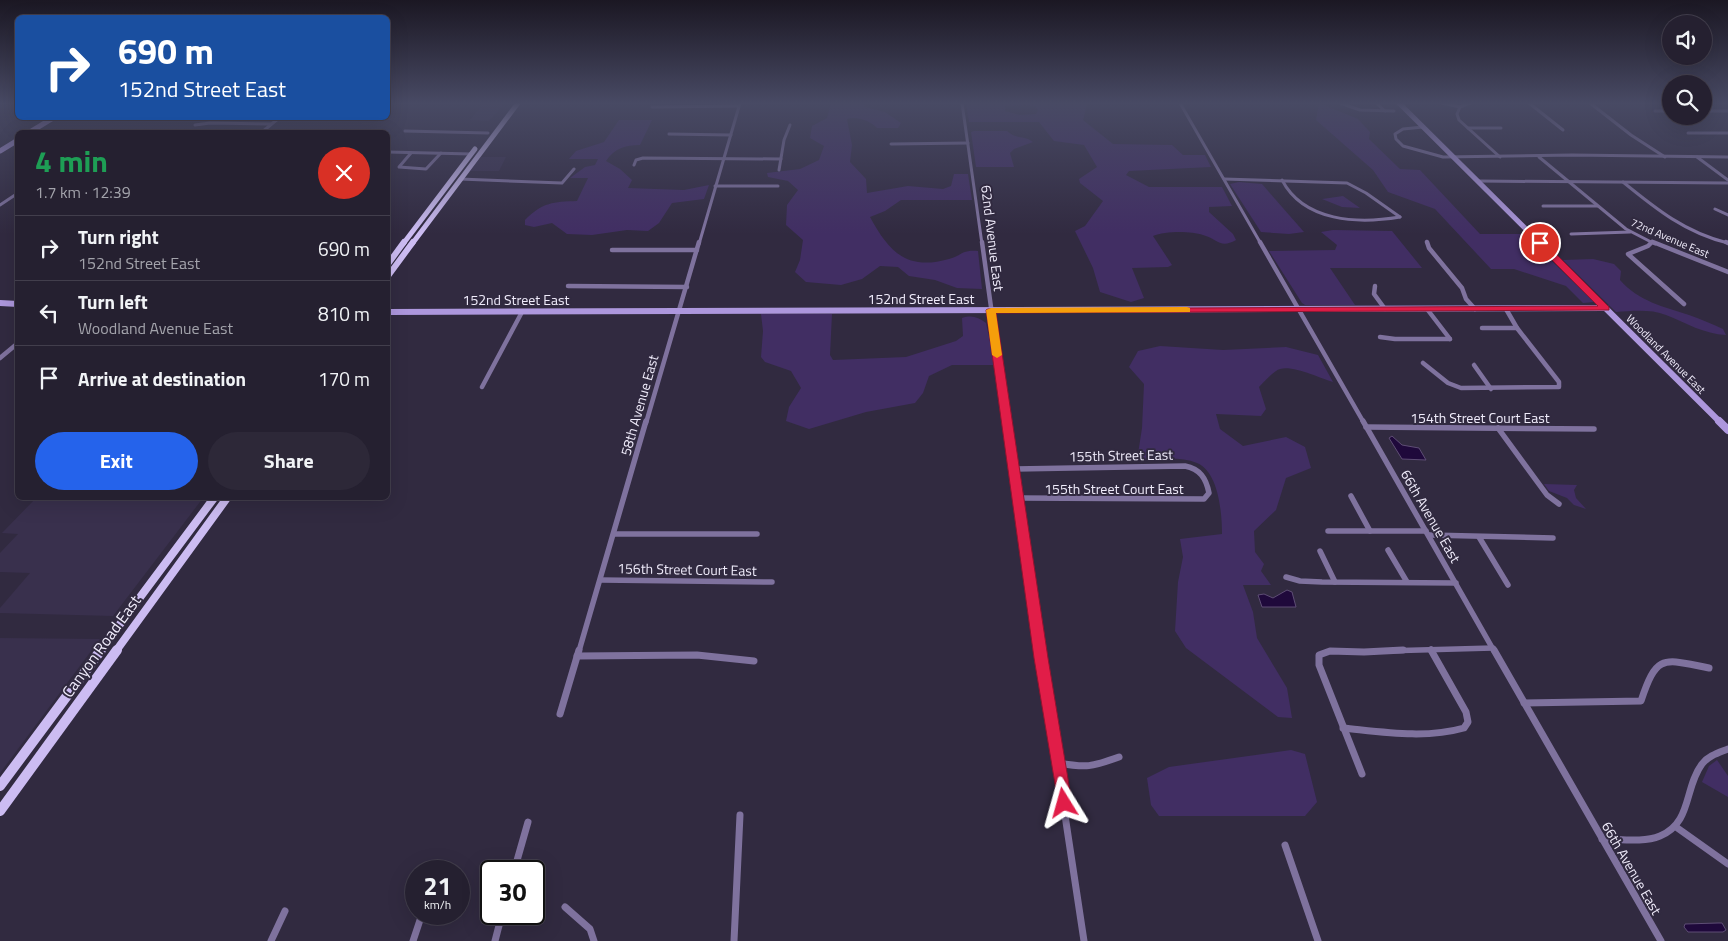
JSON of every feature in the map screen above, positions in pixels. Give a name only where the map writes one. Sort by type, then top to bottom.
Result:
[{"type":"main road","points":[[390,261],[477,147]]},
{"type":"main road","points":[[390,273],[484,147]]},
{"type":"main road","points":[[446,197],[444,196],[449,183]]},
{"type":"main road","name":"Canyon Road East","points":[[0,786],[213,500]]},
{"type":"main road","name":"Canyon Road East","points":[[0,811],[226,500]]},
{"type":"street","name":"58th Avenue East","points":[[560,714],[727,147]]},
{"type":"street","points":[[779,170],[783,147]]},
{"type":"street","name":"62nd Avenue East","points":[[969,147],[1041,658],[1084,941]]},
{"type":"street","name":"66th Avenue East","points":[[1205,147],[1661,941]]},
{"type":"street","points":[[1406,147],[1424,154],[1454,157],[1572,155],[1728,157]]},
{"type":"street","name":"Woodland Avenue East","points":[[1444,147],[1728,430]]},
{"type":"street","points":[[1489,147],[1500,157]]},
{"type":"street","points":[[1650,147],[1665,157]]},
{"type":"street","points":[[390,152],[472,154]]},
{"type":"street","points":[[411,153],[399,167],[426,169],[442,153]]},
{"type":"street","points":[[1420,158],[1424,154]]},
{"type":"street","name":"72nd Avenue East","points":[[1539,156],[1597,206],[1631,232],[1652,243],[1728,272]]},
{"type":"street","points":[[1697,157],[1728,181]]},
{"type":"street","points":[[634,165],[636,160],[644,158],[781,159]]},
{"type":"street","points":[[460,178],[562,184],[574,169]]},
{"type":"street","points":[[1224,179],[1282,180],[1320,184],[1347,183],[1366,193],[1400,217],[1366,220],[1331,216],[1298,200],[1282,180]]},
{"type":"street","points":[[1478,182],[1728,181]]},
{"type":"street","points":[[1623,182],[1682,228],[1701,236],[1728,243]]},
{"type":"street","points":[[715,186],[778,186]]},
{"type":"street","points":[[0,205],[15,195]]},
{"type":"street","points":[[1543,206],[1597,206]]},
{"type":"street","points":[[1715,209],[1728,215]]},
{"type":"street","points":[[1571,234],[1631,232]]},
{"type":"street","points":[[1427,242],[1429,248],[1462,288],[1466,299],[1475,309]]},
{"type":"street","points":[[1652,243],[1628,254],[1684,304]]},
{"type":"street","points":[[612,250],[697,250]]},
{"type":"street","points":[[568,286],[687,286]]},
{"type":"street","points":[[1375,286],[1374,294],[1386,309]]},
{"type":"street","points":[[0,304],[15,304]]},
{"type":"street","name":"152nd Street East","points":[[390,312],[1606,308]]},
{"type":"street","points":[[1380,337],[1395,339],[1450,339],[1427,309]]},
{"type":"street","points":[[1423,363],[1441,379],[1455,386],[1555,388],[1560,385],[1517,328],[1511,314],[1506,309]]},
{"type":"street","points":[[482,387],[522,312]]},
{"type":"street","points":[[1482,328],[1517,328]]},
{"type":"street","points":[[0,358],[15,346]]},
{"type":"street","points":[[1474,365],[1491,388]]},
{"type":"street","name":"154th Street Court East","points":[[1366,427],[1594,429]]},
{"type":"street","points":[[1498,428],[1546,495],[1559,504]]},
{"type":"street","name":"155th Street East","points":[[1015,469],[1184,466],[1196,468],[1203,475],[1208,487],[1208,496]]},
{"type":"street","name":"155th Street Court East","points":[[1019,498],[1180,500],[1204,499],[1208,496]]},
{"type":"street","points":[[1351,496],[1370,531]]},
{"type":"street","points":[[1328,531],[1553,538]]},
{"type":"street","points":[[614,534],[757,534]]},
{"type":"street","points":[[1479,537],[1508,585]]},
{"type":"street","points":[[1320,550],[1335,582]]},
{"type":"street","points":[[1388,550],[1407,582]]},
{"type":"street","points":[[1286,577],[1300,581],[1456,583]]},
{"type":"street","name":"156th Street Court East","points":[[601,580],[772,582]]},
{"type":"street","points":[[1362,774],[1319,666],[1319,654],[1330,651],[1373,652],[1493,648]]},
{"type":"street","points":[[1343,728],[1412,733],[1451,732],[1464,728],[1468,722],[1466,712],[1431,649]]},
{"type":"street","points":[[577,656],[697,655],[754,660]]},
{"type":"street","points":[[1524,703],[1641,701],[1652,673],[1657,665],[1662,662],[1674,661],[1709,668]]},
{"type":"street","points":[[1602,839],[1648,839],[1662,836],[1676,827],[1684,812],[1700,765],[1706,757],[1716,751],[1728,749]]},
{"type":"street","points":[[1058,764],[1083,767],[1093,766],[1119,757]]},
{"type":"street","points":[[734,941],[740,814]]},
{"type":"street","points":[[517,860],[528,822]]},
{"type":"street","points":[[1676,827],[1728,864]]},
{"type":"street","points":[[1285,846],[1318,941]]},
{"type":"street","points":[[564,907],[590,929],[594,941]]},
{"type":"street","points":[[271,941],[285,911]]},
{"type":"street","points":[[413,941],[418,925]]},
{"type":"street","points":[[495,941],[499,925]]},
{"type":"shaded area","points":[[589,147],[626,147],[613,153],[606,161],[620,169],[632,180],[628,188],[684,190],[709,185],[704,199],[672,203],[659,223],[648,231],[627,230],[592,235],[567,234],[552,223],[534,227],[525,225],[525,220],[543,206],[577,201],[588,178],[570,178],[585,167],[595,165],[598,159],[569,159],[576,151]]},
{"type":"shaded area","points":[[824,147],[852,147],[850,162],[866,179],[867,193],[908,186],[943,189],[951,186],[954,174],[968,174],[972,200],[901,200],[885,211],[870,217],[892,249],[901,256],[911,260],[934,262],[949,259],[965,252],[978,251],[982,289],[957,288],[935,280],[909,276],[898,267],[880,266],[862,279],[841,285],[806,282],[795,272],[800,260],[803,240],[786,225],[787,205],[798,190],[788,181],[768,177],[767,173],[800,169],[819,160]]},
{"type":"shaded area","points":[[973,147],[1020,147],[1010,153],[1014,167],[976,167]]},
{"type":"shaded area","points":[[1085,147],[1174,147],[1183,155],[1205,155],[1211,167],[1129,171],[1126,175],[1149,187],[1222,187],[1232,206],[1209,207],[1209,212],[1233,234],[1236,240],[1226,244],[1203,235],[1185,232],[1171,232],[1153,236],[1172,265],[1168,267],[1132,268],[1144,298],[1131,302],[1100,292],[1093,268],[1075,231],[1085,226],[1103,201],[1080,183],[1079,179],[1097,167]]},
{"type":"shaded area","points":[[1347,147],[1377,147],[1400,169],[1420,170],[1480,234],[1524,234],[1594,302],[1583,303],[1566,286],[1514,269],[1491,269],[1435,209],[1388,192],[1373,170]]},
{"type":"shaded area","points":[[481,157],[506,157],[499,171],[470,171]]},
{"type":"shaded area","points":[[1239,182],[1262,184],[1304,232],[1289,234],[1261,232],[1230,184]]},
{"type":"shaded area","points":[[1343,196],[1360,208],[1342,207],[1322,199]]},
{"type":"shaded area","points":[[1333,230],[1392,231],[1422,268],[1330,268],[1355,305],[1305,305],[1269,251],[1335,250],[1337,245],[1321,232]]},
{"type":"shaded area","points":[[1593,259],[1614,264],[1621,271],[1620,280],[1643,298],[1715,325],[1723,329],[1726,335],[1703,330],[1660,313],[1641,311],[1616,312],[1563,260]]},
{"type":"shaded area","points":[[761,314],[832,314],[830,355],[833,360],[906,357],[956,341],[963,336],[962,318],[975,317],[986,323],[995,365],[952,365],[929,376],[923,393],[915,403],[866,412],[809,429],[786,421],[789,407],[801,388],[791,371],[765,362],[761,357],[763,331]]},
{"type":"shaded area","points":[[1160,346],[1223,350],[1286,347],[1318,355],[1333,382],[1295,369],[1281,369],[1272,374],[1259,387],[1266,409],[1261,416],[1216,414],[1220,429],[1243,446],[1286,437],[1305,447],[1311,468],[1286,478],[1276,510],[1254,531],[1255,552],[1264,564],[1261,571],[1271,585],[1243,585],[1253,612],[1257,638],[1287,688],[1292,718],[1278,717],[1186,648],[1175,631],[1178,582],[1183,557],[1180,539],[1222,534],[1222,526],[1215,484],[1204,468],[1197,463],[1184,459],[1142,460],[1138,454],[1142,428],[1144,384],[1129,367],[1138,351]]},
{"type":"shaded area","points":[[1392,436],[1402,445],[1419,448],[1426,460],[1402,459],[1389,438]]},
{"type":"shaded area","points":[[1544,484],[1577,485],[1574,490],[1576,498],[1586,509],[1574,505],[1567,498],[1549,491]]},
{"type":"shaded area","points":[[34,500],[201,500],[113,616],[0,613],[0,608],[30,573],[0,572],[0,553],[18,534],[2,533]]},
{"type":"shaded area","points":[[1287,590],[1292,592],[1296,607],[1262,607],[1258,595],[1264,594],[1273,598]]},
{"type":"shaded area","points":[[0,638],[100,639],[0,773]]},
{"type":"shaded area","points":[[1291,750],[1305,754],[1317,802],[1305,816],[1159,816],[1151,805],[1147,778],[1169,767]]},
{"type":"shaded area","points":[[1717,760],[1728,776],[1728,797],[1702,782],[1709,766]]},
{"type":"shaded area","points":[[1722,923],[1726,930],[1723,932],[1688,932],[1684,927],[1685,924]]},
{"type":"slow traffic","points":[[997,355],[991,310],[1187,310]]},
{"type":"route","points":[[1064,803],[1041,658],[991,310],[1606,308],[1540,243]]}]
